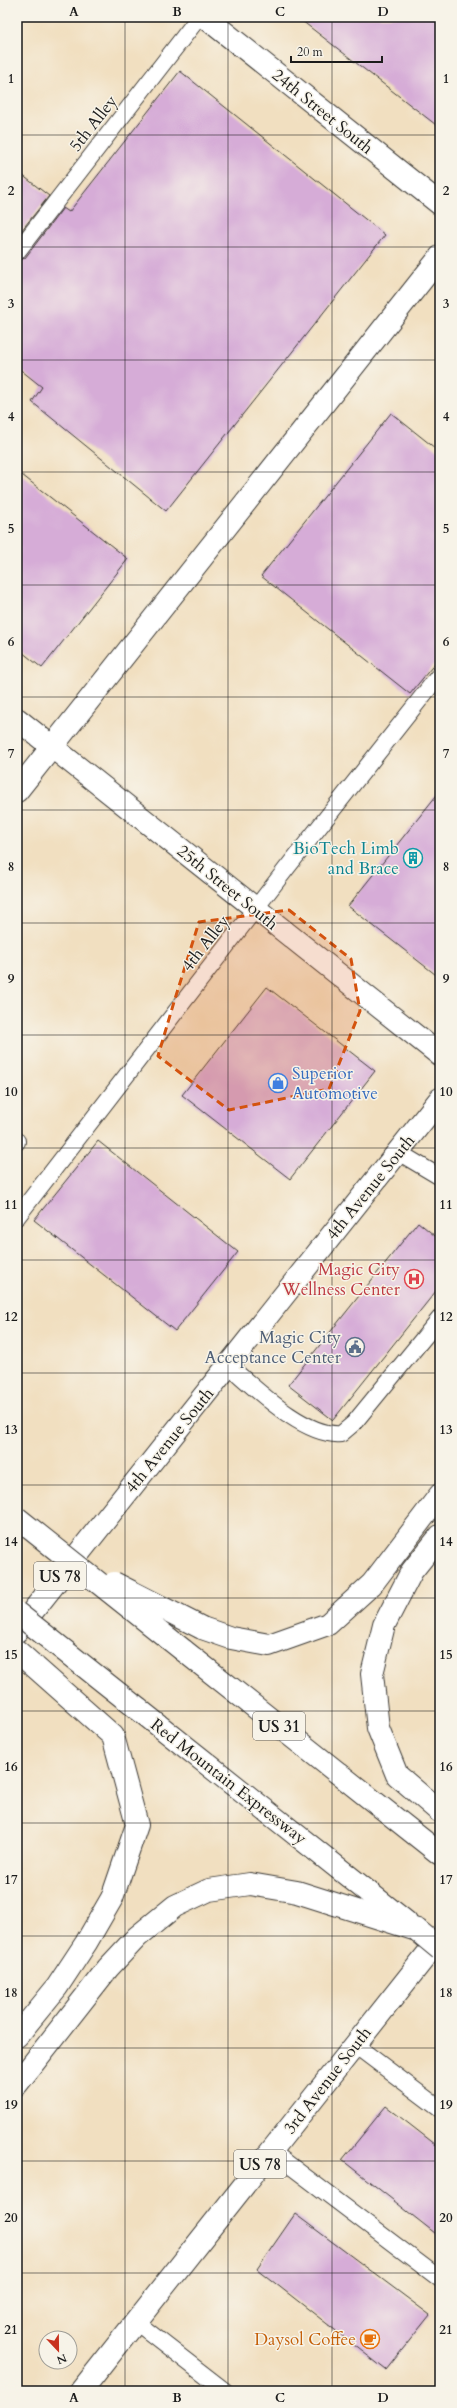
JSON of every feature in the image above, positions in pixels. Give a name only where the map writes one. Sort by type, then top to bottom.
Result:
[{"type":"main road","name":"24th Street South","points":[[205,17],[440,204]]},
{"type":"main road","points":[[17,791],[440,257]]},
{"type":"main road","name":"25th Street South","points":[[17,718],[440,1055]]},
{"type":"main road","name":"4th Avenue South","points":[[17,1631],[440,1099]]},
{"type":"main road","points":[[70,1561],[202,1628],[231,1638],[269,1645],[328,1624],[372,1584],[440,1495]]},
{"type":"main road","name":"US 31","points":[[17,1518],[440,1854]]},
{"type":"main road","points":[[440,1536],[412,1571],[384,1625],[372,1674],[378,1728],[397,1776],[440,1812]]},
{"type":"main road","name":"Red Mountain Expressway","points":[[17,1613],[440,1949]]},
{"type":"main road","points":[[17,1651],[113,1736],[137,1824],[128,1858],[112,1898],[86,1944],[57,1987],[17,2036]]},
{"type":"main road","points":[[17,2084],[108,1968],[137,1936],[175,1906],[209,1890],[250,1884],[297,1892],[416,1930]]},
{"type":"main road","name":"3rd Avenue South","points":[[81,2391],[440,1938]]},
{"type":"lane","name":"5th Alley","points":[[17,252],[199,17]]},
{"type":"lane","name":"4th Alley","points":[[17,1217],[255,909],[440,674]]},
{"type":"lane","points":[[398,1152],[440,1177]]},
{"type":"lane","points":[[228,1366],[300,1421],[322,1433],[341,1434],[354,1423],[440,1318]]},
{"type":"lane","points":[[355,2045],[440,2109]]},
{"type":"lane","points":[[271,2151],[440,2279]]},
{"type":"lane","points":[[136,2322],[225,2391]]},
{"type":"highlighted area","points":[[289,910],[351,959],[360,1011],[329,1089],[229,1110],[158,1056],[199,922]]},
{"type":"building","points":[[297,17],[440,17],[440,128]]},
{"type":"building","points":[[180,71],[385,235],[166,511],[32,402],[42,387],[17,367],[17,261],[25,258],[63,208],[69,212]]},
{"type":"building","points":[[17,171],[49,196],[17,236]]},
{"type":"building","points":[[391,413],[440,452],[440,657],[410,694],[261,576]]},
{"type":"building","points":[[17,471],[128,559],[42,668],[17,648]]},
{"type":"building","name":"BioTech Limb and Brace","points":[[440,791],[440,978],[348,906]]},
{"type":"building","name":"Superior Automotive","points":[[267,987],[375,1071],[290,1179],[182,1095]]},
{"type":"building","points":[[98,1141],[238,1252],[175,1331],[34,1220]]},
{"type":"building","points":[[418,1222],[440,1240],[440,1286],[333,1420],[288,1385]]},
{"type":"building","points":[[386,2106],[440,2148],[440,2237],[342,2160]]},
{"type":"building","points":[[295,2214],[430,2315],[386,2370],[257,2269]]},
{"type":"place","name":"BioTech Limb and Brace","points":[[413,858]]},
{"type":"place","name":"Superior Automotive","points":[[278,1083]]},
{"type":"place","name":"Magic City Wellness Center","points":[[414,1279]]},
{"type":"place","name":"Magic City Acceptance Center","points":[[355,1347]]},
{"type":"place","name":"Daysol Coffee","points":[[370,2339]]}]
